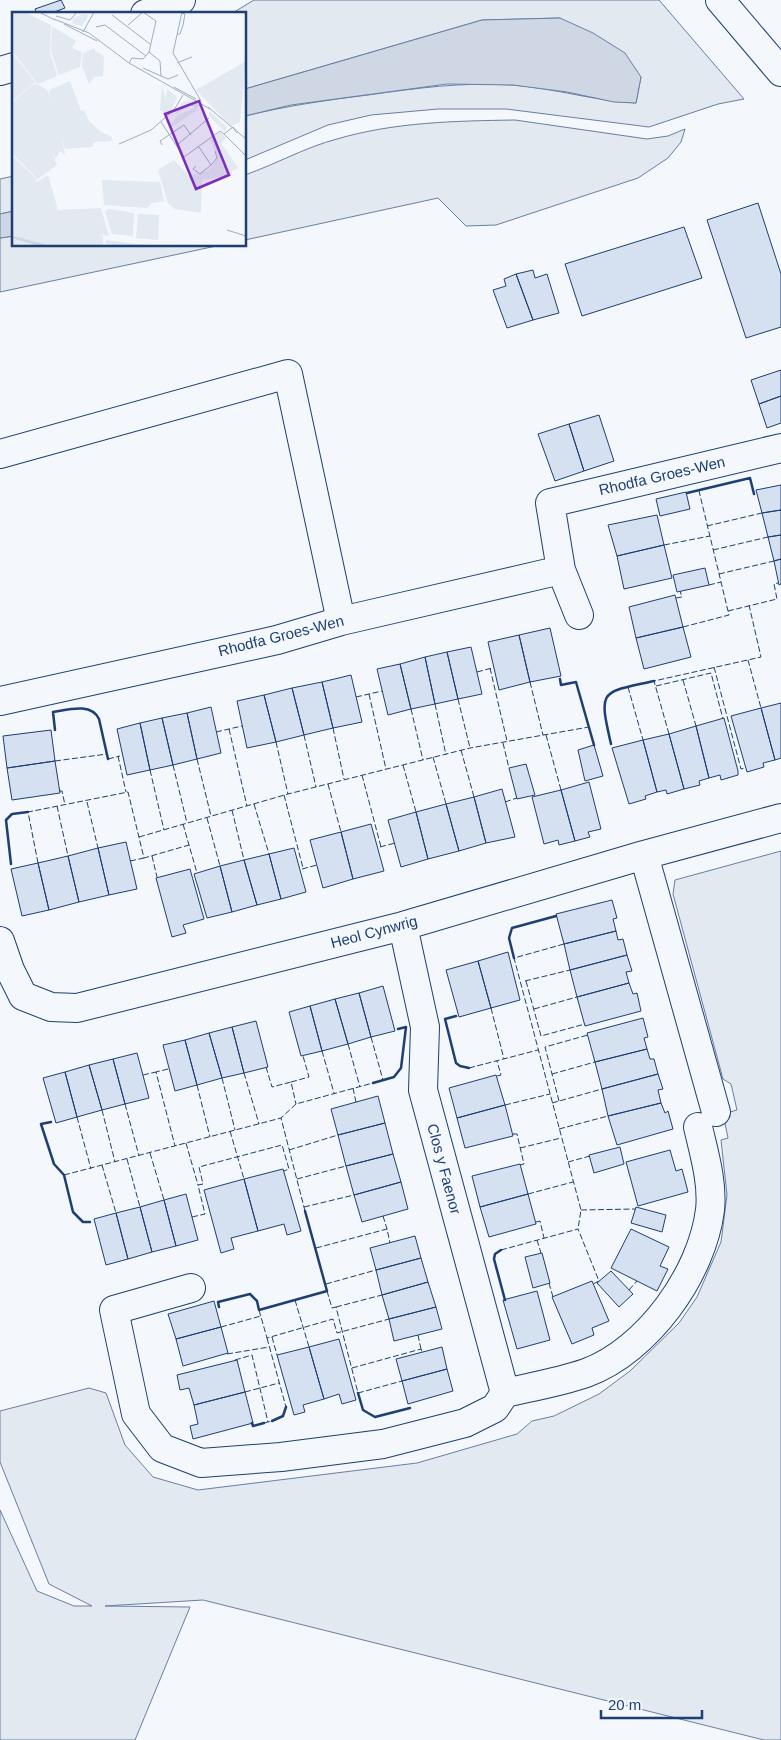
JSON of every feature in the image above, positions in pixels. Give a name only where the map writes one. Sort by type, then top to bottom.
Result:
[{"type":"street","points":[[720,0],[781,72]]},
{"type":"street","points":[[0,454],[288,374],[341,620]]},
{"type":"street","name":"Rhodfa Groes-Wen","points":[[578,615],[561,570],[550,503],[781,448]]},
{"type":"street","name":"Rhodfa Groes-Wen","points":[[0,701],[277,640],[341,620],[561,570]]},
{"type":"street","name":"Heol Cynwrig","points":[[0,941],[10,970],[23,996],[51,1007],[76,1008],[403,926],[644,855],[781,818]]},
{"type":"street","points":[[191,1288],[114,1310],[136,1414],[162,1448],[201,1463],[383,1444],[465,1423],[500,1400],[587,1373],[625,1351],[658,1320],[682,1288],[697,1256],[710,1209],[707,1120],[644,855]]},
{"type":"street","name":"Clos y Faenor","points":[[403,926],[425,1028],[423,1090],[500,1400]]},
{"type":"shaded area","points":[[254,0],[659,0],[744,99],[718,104],[649,127],[506,109],[438,109],[371,115],[328,125],[246,160],[246,116],[276,109],[404,90],[475,84],[512,85],[636,103],[641,77],[560,18],[482,20],[246,89],[246,12],[234,12]]},
{"type":"shaded area","points":[[560,18],[593,33],[625,53],[641,77],[636,103],[614,102],[567,92],[513,85],[447,84],[291,105],[246,116],[246,89],[482,20]]},
{"type":"shaded area","points":[[515,120],[647,139],[668,136],[685,129],[681,142],[668,158],[638,178],[496,225],[466,226],[438,198],[246,240],[246,175],[314,146],[359,133],[425,123]]},
{"type":"shaded area","points":[[12,176],[12,211],[0,214],[0,179]]},
{"type":"shaded area","points":[[12,211],[12,236],[0,238],[0,214]]},
{"type":"shaded area","points":[[12,236],[12,246],[216,246],[0,292],[0,238]]},
{"type":"shaded area","points":[[781,851],[781,1740],[764,1740],[203,1600],[105,1606],[190,1607],[135,1740],[0,1740],[0,1510],[37,1591],[74,1606],[92,1606],[49,1584],[0,1462],[0,1411],[89,1388],[106,1393],[125,1445],[153,1477],[198,1490],[417,1463],[517,1434],[532,1421],[554,1416],[599,1394],[630,1371],[679,1323],[697,1297],[721,1242],[727,1195],[721,1140],[728,1138],[723,1114],[737,1110],[731,1084],[723,1079],[673,894],[675,880]]},
{"type":"building","points":[[61,0],[65,8],[54,12],[36,12],[35,9]]},
{"type":"building","points":[[758,203],[781,274],[781,327],[746,338],[707,220]]},
{"type":"building","points":[[684,227],[702,278],[582,316],[565,264]]},
{"type":"building","points":[[533,270],[535,278],[547,274],[559,313],[533,320],[516,274]]},
{"type":"building","points":[[516,274],[533,320],[507,328],[493,290],[506,286],[504,279]]},
{"type":"building","points":[[781,370],[781,396],[759,404],[751,380]]},
{"type":"building","points":[[781,396],[781,423],[767,428],[759,404]]},
{"type":"building","points":[[599,415],[614,461],[584,471],[569,424]]},
{"type":"building","points":[[569,424],[584,471],[555,481],[538,434]]},
{"type":"building","points":[[781,485],[781,510],[762,513],[756,490]]},
{"type":"building","points":[[686,492],[690,509],[660,516],[656,499]]},
{"type":"building","points":[[781,510],[781,535],[768,537],[762,513]]},
{"type":"building","points":[[657,515],[664,545],[617,556],[608,525]]},
{"type":"building","points":[[781,535],[781,559],[774,561],[768,537]]},
{"type":"building","points":[[664,545],[672,578],[624,589],[617,556]]},
{"type":"building","points":[[781,559],[781,584],[779,585],[774,561]]},
{"type":"building","points":[[705,568],[709,585],[677,592],[673,575]]},
{"type":"building","points":[[675,595],[683,627],[636,638],[629,607]]},
{"type":"building","points":[[683,627],[691,657],[644,669],[636,638]]},
{"type":"building","points":[[550,628],[561,676],[530,682],[519,635]]},
{"type":"building","points":[[519,635],[530,682],[499,690],[488,642]]},
{"type":"building","points":[[471,647],[482,694],[458,699],[447,652]]},
{"type":"building","points":[[447,652],[458,699],[435,704],[425,657]]},
{"type":"building","points":[[425,657],[435,704],[411,709],[400,664]]},
{"type":"building","points":[[400,664],[411,709],[388,715],[377,669]]},
{"type":"building","points":[[351,675],[362,722],[333,728],[322,682]]},
{"type":"building","points":[[322,682],[333,728],[304,735],[292,688]]},
{"type":"building","points":[[292,688],[304,735],[276,742],[264,695]]},
{"type":"building","points":[[264,695],[276,742],[247,748],[237,701]]},
{"type":"building","points":[[781,703],[781,758],[775,760],[761,708]]},
{"type":"building","points":[[211,707],[221,753],[197,759],[187,713]]},
{"type":"building","points":[[761,708],[775,760],[763,763],[764,767],[747,772],[731,716]]},
{"type":"building","points":[[187,713],[197,759],[173,765],[162,718]]},
{"type":"building","points":[[162,718],[173,765],[150,770],[140,723]]},
{"type":"building","points":[[724,718],[738,775],[721,780],[720,775],[709,778],[696,726]]},
{"type":"building","points":[[140,723],[150,770],[127,775],[117,729]]},
{"type":"building","points":[[696,726],[709,778],[699,781],[700,785],[684,789],[669,734]]},
{"type":"building","points":[[51,730],[55,761],[7,768],[3,736]]},
{"type":"building","points":[[669,734],[684,789],[667,794],[666,790],[657,792],[643,740]]},
{"type":"building","points":[[643,740],[657,792],[645,796],[646,799],[629,804],[612,748]]},
{"type":"building","points":[[594,745],[603,776],[585,781],[578,750]]},
{"type":"building","points":[[55,761],[60,793],[12,800],[7,768]]},
{"type":"building","points":[[526,764],[535,795],[517,799],[509,768]]},
{"type":"building","points":[[589,782],[601,829],[588,832],[590,837],[575,841],[561,790]]},
{"type":"building","points":[[502,789],[515,837],[486,843],[474,797]]},
{"type":"building","points":[[561,790],[575,841],[559,845],[558,840],[544,844],[532,797]]},
{"type":"building","points":[[474,797],[486,843],[459,851],[446,804]]},
{"type":"building","points":[[446,804],[459,851],[428,859],[416,812]]},
{"type":"building","points":[[416,812],[428,859],[401,867],[388,820]]},
{"type":"building","points":[[371,824],[384,871],[353,879],[341,832]]},
{"type":"building","points":[[341,832],[353,879],[323,888],[310,840]]},
{"type":"building","points":[[126,842],[137,889],[109,895],[98,848]]},
{"type":"building","points":[[98,848],[109,895],[79,902],[68,856]]},
{"type":"building","points":[[294,848],[306,892],[281,899],[269,854]]},
{"type":"building","points":[[269,854],[281,899],[257,905],[244,860]]},
{"type":"building","points":[[68,856],[79,902],[49,910],[38,863]]},
{"type":"building","points":[[244,860],[257,905],[232,912],[220,866]]},
{"type":"building","points":[[38,863],[49,910],[22,916],[11,869]]},
{"type":"building","points":[[220,866],[232,912],[207,918],[194,874]]},
{"type":"building","points":[[190,869],[204,919],[183,925],[186,933],[172,937],[156,878]]},
{"type":"building","points":[[612,900],[617,918],[613,919],[616,931],[564,944],[556,914]]},
{"type":"building","points":[[616,931],[618,940],[623,939],[627,955],[570,970],[564,944]]},
{"type":"building","points":[[508,952],[520,1000],[491,1008],[478,961]]},
{"type":"building","points":[[627,955],[632,971],[626,972],[629,983],[577,997],[570,970]]},
{"type":"building","points":[[478,961],[491,1008],[459,1017],[446,970]]},
{"type":"building","points":[[629,983],[633,994],[637,993],[641,1011],[585,1026],[577,997]]},
{"type":"building","points":[[383,986],[395,1031],[371,1037],[359,993]]},
{"type":"building","points":[[359,993],[371,1037],[348,1044],[335,999]]},
{"type":"building","points":[[335,999],[348,1044],[322,1051],[310,1006]]},
{"type":"building","points":[[310,1006],[322,1051],[301,1056],[289,1012]]},
{"type":"building","points":[[643,1018],[648,1037],[644,1038],[647,1049],[595,1062],[587,1033]]},
{"type":"building","points":[[256,1021],[268,1067],[244,1073],[232,1027]]},
{"type":"building","points":[[232,1027],[244,1073],[222,1078],[209,1033]]},
{"type":"building","points":[[209,1033],[222,1078],[197,1085],[185,1040]]},
{"type":"building","points":[[185,1040],[197,1085],[175,1091],[163,1045]]},
{"type":"building","points":[[647,1049],[650,1059],[654,1059],[658,1074],[602,1089],[595,1062]]},
{"type":"building","points":[[137,1053],[149,1098],[125,1104],[113,1059]]},
{"type":"building","points":[[113,1059],[125,1104],[102,1110],[89,1065]]},
{"type":"building","points":[[89,1065],[102,1110],[77,1117],[65,1072]]},
{"type":"building","points":[[65,1072],[77,1117],[56,1123],[43,1078]]},
{"type":"building","points":[[658,1074],[663,1089],[658,1090],[661,1103],[608,1116],[602,1089]]},
{"type":"building","points":[[496,1075],[505,1105],[457,1118],[449,1088]]},
{"type":"building","points":[[378,1096],[385,1123],[338,1135],[331,1109]]},
{"type":"building","points":[[661,1103],[665,1113],[668,1111],[673,1129],[617,1145],[608,1116]]},
{"type":"building","points":[[505,1105],[513,1136],[465,1148],[457,1118]]},
{"type":"building","points":[[385,1123],[393,1154],[346,1166],[338,1135]]},
{"type":"building","points":[[620,1147],[624,1164],[594,1173],[589,1155]]},
{"type":"building","points":[[670,1150],[676,1171],[682,1169],[688,1192],[638,1206],[626,1162]]},
{"type":"building","points":[[393,1154],[401,1182],[354,1195],[346,1166]]},
{"type":"building","points":[[520,1164],[528,1194],[480,1207],[472,1176]]},
{"type":"building","points":[[283,1169],[301,1231],[287,1235],[284,1224],[258,1231],[244,1179]]},
{"type":"building","points":[[244,1179],[258,1231],[231,1238],[234,1249],[221,1253],[204,1190]]},
{"type":"building","points":[[401,1182],[408,1209],[362,1222],[354,1195]]},
{"type":"building","points":[[186,1194],[198,1240],[176,1246],[164,1200]]},
{"type":"building","points":[[528,1194],[536,1224],[489,1237],[480,1207]]},
{"type":"building","points":[[164,1200],[176,1246],[152,1252],[140,1207]]},
{"type":"building","points":[[140,1207],[152,1252],[128,1259],[116,1213]]},
{"type":"building","points":[[636,1207],[666,1215],[662,1232],[631,1223]]},
{"type":"building","points":[[116,1213],[128,1259],[106,1265],[94,1219]]},
{"type":"building","points":[[631,1229],[669,1247],[660,1266],[668,1269],[657,1291],[611,1268]]},
{"type":"building","points":[[415,1236],[421,1258],[376,1270],[370,1248]]},
{"type":"building","points":[[542,1253],[550,1283],[533,1288],[525,1257]]},
{"type":"building","points":[[421,1258],[428,1282],[382,1295],[376,1270]]},
{"type":"building","points":[[611,1271],[633,1294],[619,1307],[597,1283]]},
{"type":"building","points":[[592,1281],[609,1321],[592,1328],[594,1335],[572,1344],[552,1297]]},
{"type":"building","points":[[428,1282],[436,1307],[389,1319],[382,1295]]},
{"type":"building","points":[[537,1291],[550,1340],[517,1349],[503,1300]]},
{"type":"building","points":[[214,1301],[221,1327],[176,1339],[168,1314]]},
{"type":"building","points":[[436,1307],[442,1329],[394,1341],[389,1319]]},
{"type":"building","points":[[221,1327],[228,1353],[183,1366],[176,1339]]},
{"type":"building","points":[[339,1339],[356,1400],[342,1404],[339,1394],[324,1399],[309,1347]]},
{"type":"building","points":[[309,1347],[324,1399],[303,1405],[305,1412],[294,1415],[277,1355]]},
{"type":"building","points":[[442,1347],[447,1369],[402,1381],[396,1359]]},
{"type":"building","points":[[237,1360],[245,1392],[194,1405],[189,1388],[180,1390],[177,1375]]},
{"type":"building","points":[[447,1369],[453,1391],[408,1404],[402,1381]]},
{"type":"building","points":[[245,1392],[253,1423],[193,1439],[190,1426],[198,1424],[194,1405]]},
{"type":"fence","points":[[683,627],[729,615],[699,491]]},
{"type":"fence","points":[[707,526],[762,513]]},
{"type":"fence","points":[[664,545],[710,536]]},
{"type":"fence","points":[[713,550],[768,537]]},
{"type":"fence","points":[[719,574],[774,561]]},
{"type":"fence","points":[[709,585],[721,582]]},
{"type":"fence","points":[[728,611],[777,599],[774,584],[778,583]]},
{"type":"fence","points":[[676,598],[682,597],[680,591]]},
{"type":"fence","points":[[669,734],[654,681],[761,657],[749,605]]},
{"type":"fence","points":[[748,660],[761,708]]},
{"type":"fence","points":[[714,667],[741,769],[745,768]]},
{"type":"fence","points":[[490,668],[507,741]]},
{"type":"fence","points":[[477,672],[492,668]]},
{"type":"fence","points":[[656,686],[711,673],[723,719]]},
{"type":"fence","points":[[683,680],[696,726]]},
{"type":"fence","points":[[530,682],[543,735]]},
{"type":"fence","points":[[628,687],[643,740]]},
{"type":"fence","points":[[356,697],[382,691]]},
{"type":"fence","points":[[369,694],[386,769]]},
{"type":"fence","points":[[458,699],[470,748]]},
{"type":"fence","points":[[435,704],[446,755]]},
{"type":"fence","points":[[411,709],[423,760]]},
{"type":"fence","points":[[216,732],[242,726]]},
{"type":"fence","points":[[139,837],[288,794],[470,748],[589,727]]},
{"type":"fence","points":[[333,728],[344,779]]},
{"type":"fence","points":[[229,729],[247,806]]},
{"type":"fence","points":[[304,735],[316,787]]},
{"type":"fence","points":[[546,735],[561,790]]},
{"type":"fence","points":[[276,742],[288,794]]},
{"type":"fence","points":[[503,743],[509,768]]},
{"type":"fence","points":[[461,750],[474,797]]},
{"type":"fence","points":[[55,761],[107,754]]},
{"type":"fence","points":[[118,756],[126,792]]},
{"type":"fence","points":[[108,759],[120,756]]},
{"type":"fence","points":[[433,757],[446,804]]},
{"type":"fence","points":[[197,759],[211,816]]},
{"type":"fence","points":[[173,765],[187,823]]},
{"type":"fence","points":[[403,765],[416,812]]},
{"type":"fence","points":[[150,770],[164,830]]},
{"type":"fence","points":[[362,775],[381,847]]},
{"type":"fence","points":[[328,784],[341,832]]},
{"type":"fence","points":[[59,791],[62,791],[65,805]]},
{"type":"fence","points":[[38,863],[28,812],[128,792],[144,858],[189,845]]},
{"type":"fence","points":[[284,795],[303,868]]},
{"type":"fence","points":[[505,802],[517,798]]},
{"type":"fence","points":[[87,802],[98,848]]},
{"type":"fence","points":[[254,804],[269,854]]},
{"type":"fence","points":[[57,806],[68,856]]},
{"type":"fence","points":[[232,810],[244,860]]},
{"type":"fence","points":[[207,818],[220,866]]},
{"type":"fence","points":[[183,824],[197,873]]},
{"type":"fence","points":[[380,847],[395,843]]},
{"type":"fence","points":[[152,856],[157,877]]},
{"type":"fence","points":[[130,861],[144,858]]},
{"type":"fence","points":[[302,869],[317,865]]},
{"type":"fence","points":[[564,944],[514,958],[581,1210],[578,1229]]},
{"type":"fence","points":[[525,981],[570,970]]},
{"type":"fence","points":[[526,981],[541,1036],[585,1024]]},
{"type":"fence","points":[[534,1009],[577,997]]},
{"type":"fence","points":[[491,1008],[504,1059]]},
{"type":"fence","points":[[559,1101],[545,1047],[588,1035]]},
{"type":"fence","points":[[371,1037],[383,1080]]},
{"type":"fence","points":[[348,1044],[360,1087]]},
{"type":"fence","points":[[469,1068],[538,1050]]},
{"type":"fence","points":[[322,1051],[334,1093]]},
{"type":"fence","points":[[291,1082],[309,1077],[303,1056]]},
{"type":"fence","points":[[497,1061],[501,1075],[497,1076]]},
{"type":"fence","points":[[552,1074],[595,1062]]},
{"type":"fence","points":[[266,1067],[272,1087],[291,1082],[296,1104]]},
{"type":"fence","points":[[168,1069],[156,1072],[175,1146]]},
{"type":"fence","points":[[143,1075],[156,1072]]},
{"type":"fence","points":[[244,1073],[259,1124]]},
{"type":"fence","points":[[222,1078],[235,1130]]},
{"type":"fence","points":[[305,1211],[281,1118],[296,1104],[373,1083]]},
{"type":"fence","points":[[197,1085],[210,1137]]},
{"type":"fence","points":[[353,1088],[356,1102]]},
{"type":"fence","points":[[552,1103],[602,1089]]},
{"type":"fence","points":[[505,1105],[550,1094]]},
{"type":"fence","points":[[125,1104],[139,1156]]},
{"type":"fence","points":[[102,1110],[115,1162]]},
{"type":"fence","points":[[559,1129],[608,1116]]},
{"type":"fence","points":[[77,1117],[91,1169]]},
{"type":"fence","points":[[64,1175],[281,1118]]},
{"type":"fence","points":[[230,1131],[244,1179]]},
{"type":"fence","points":[[513,1134],[517,1134],[524,1164],[520,1165]]},
{"type":"fence","points":[[289,1150],[338,1135]]},
{"type":"fence","points":[[520,1148],[561,1138]]},
{"type":"fence","points":[[186,1143],[198,1185]]},
{"type":"fence","points":[[192,1217],[205,1214],[198,1185],[203,1184],[199,1167],[282,1145],[289,1169],[284,1171]]},
{"type":"fence","points":[[150,1153],[164,1200]]},
{"type":"fence","points":[[568,1162],[590,1156]]},
{"type":"fence","points":[[127,1159],[140,1207]]},
{"type":"fence","points":[[102,1165],[116,1213]]},
{"type":"fence","points":[[297,1179],[346,1166]]},
{"type":"fence","points":[[528,1194],[573,1182]]},
{"type":"fence","points":[[304,1207],[354,1195]]},
{"type":"fence","points":[[581,1210],[635,1209]]},
{"type":"fence","points":[[383,1216],[387,1229]]},
{"type":"fence","points":[[536,1222],[540,1221],[544,1238]]},
{"type":"fence","points":[[316,1248],[387,1229],[390,1243]]},
{"type":"fence","points":[[501,1250],[578,1229],[599,1281],[593,1284]]},
{"type":"fence","points":[[537,1240],[541,1253]]},
{"type":"fence","points":[[326,1284],[376,1270]]},
{"type":"fence","points":[[629,1290],[637,1281]]},
{"type":"fence","points":[[549,1283],[553,1297]]},
{"type":"fence","points":[[327,1291],[332,1308],[336,1307],[358,1393],[402,1381]]},
{"type":"fence","points":[[336,1307],[382,1295]]},
{"type":"fence","points":[[295,1300],[309,1347]]},
{"type":"fence","points":[[259,1310],[267,1338],[333,1319],[337,1333],[389,1319]]},
{"type":"fence","points":[[221,1327],[261,1316]]},
{"type":"fence","points":[[418,1335],[421,1349]]},
{"type":"fence","points":[[272,1337],[277,1355]]},
{"type":"fence","points":[[267,1338],[286,1407]]},
{"type":"fence","points":[[227,1354],[269,1347]]},
{"type":"fence","points":[[352,1368],[421,1349],[422,1352]]},
{"type":"fence","points":[[235,1360],[252,1355],[268,1422]]},
{"type":"fence","points":[[245,1392],[279,1383]]},
{"type":"fence","points":[[264,1423],[272,1421]]},
{"type":"wall","points":[[687,493],[750,478],[754,494]]},
{"type":"wall","points":[[560,679],[561,685],[576,682],[594,745]]},
{"type":"wall","points":[[611,744],[605,712],[605,703],[608,696],[614,691],[623,688],[654,681]]},
{"type":"wall","points":[[55,730],[53,712],[78,708],[90,710],[99,719],[108,759]]},
{"type":"wall","points":[[11,864],[6,820],[12,814],[28,812]]},
{"type":"wall","points":[[514,958],[509,938],[512,928],[556,916]]},
{"type":"wall","points":[[456,1016],[445,1019],[456,1063],[469,1068]]},
{"type":"wall","points":[[373,1083],[394,1077],[401,1068],[406,1027],[398,1029]]},
{"type":"wall","points":[[51,1122],[41,1124],[54,1164],[64,1175],[73,1212],[83,1222],[90,1222]]},
{"type":"wall","points":[[219,1307],[218,1302],[250,1294],[257,1301],[259,1310],[327,1291],[305,1211]]},
{"type":"wall","points":[[501,1250],[495,1254],[494,1259],[505,1300]]},
{"type":"wall","points":[[358,1393],[363,1410],[375,1417],[410,1408]]},
{"type":"wall","points":[[272,1421],[283,1416],[286,1407]]},
{"type":"wall","points":[[252,1423],[253,1426],[264,1423]]}]
